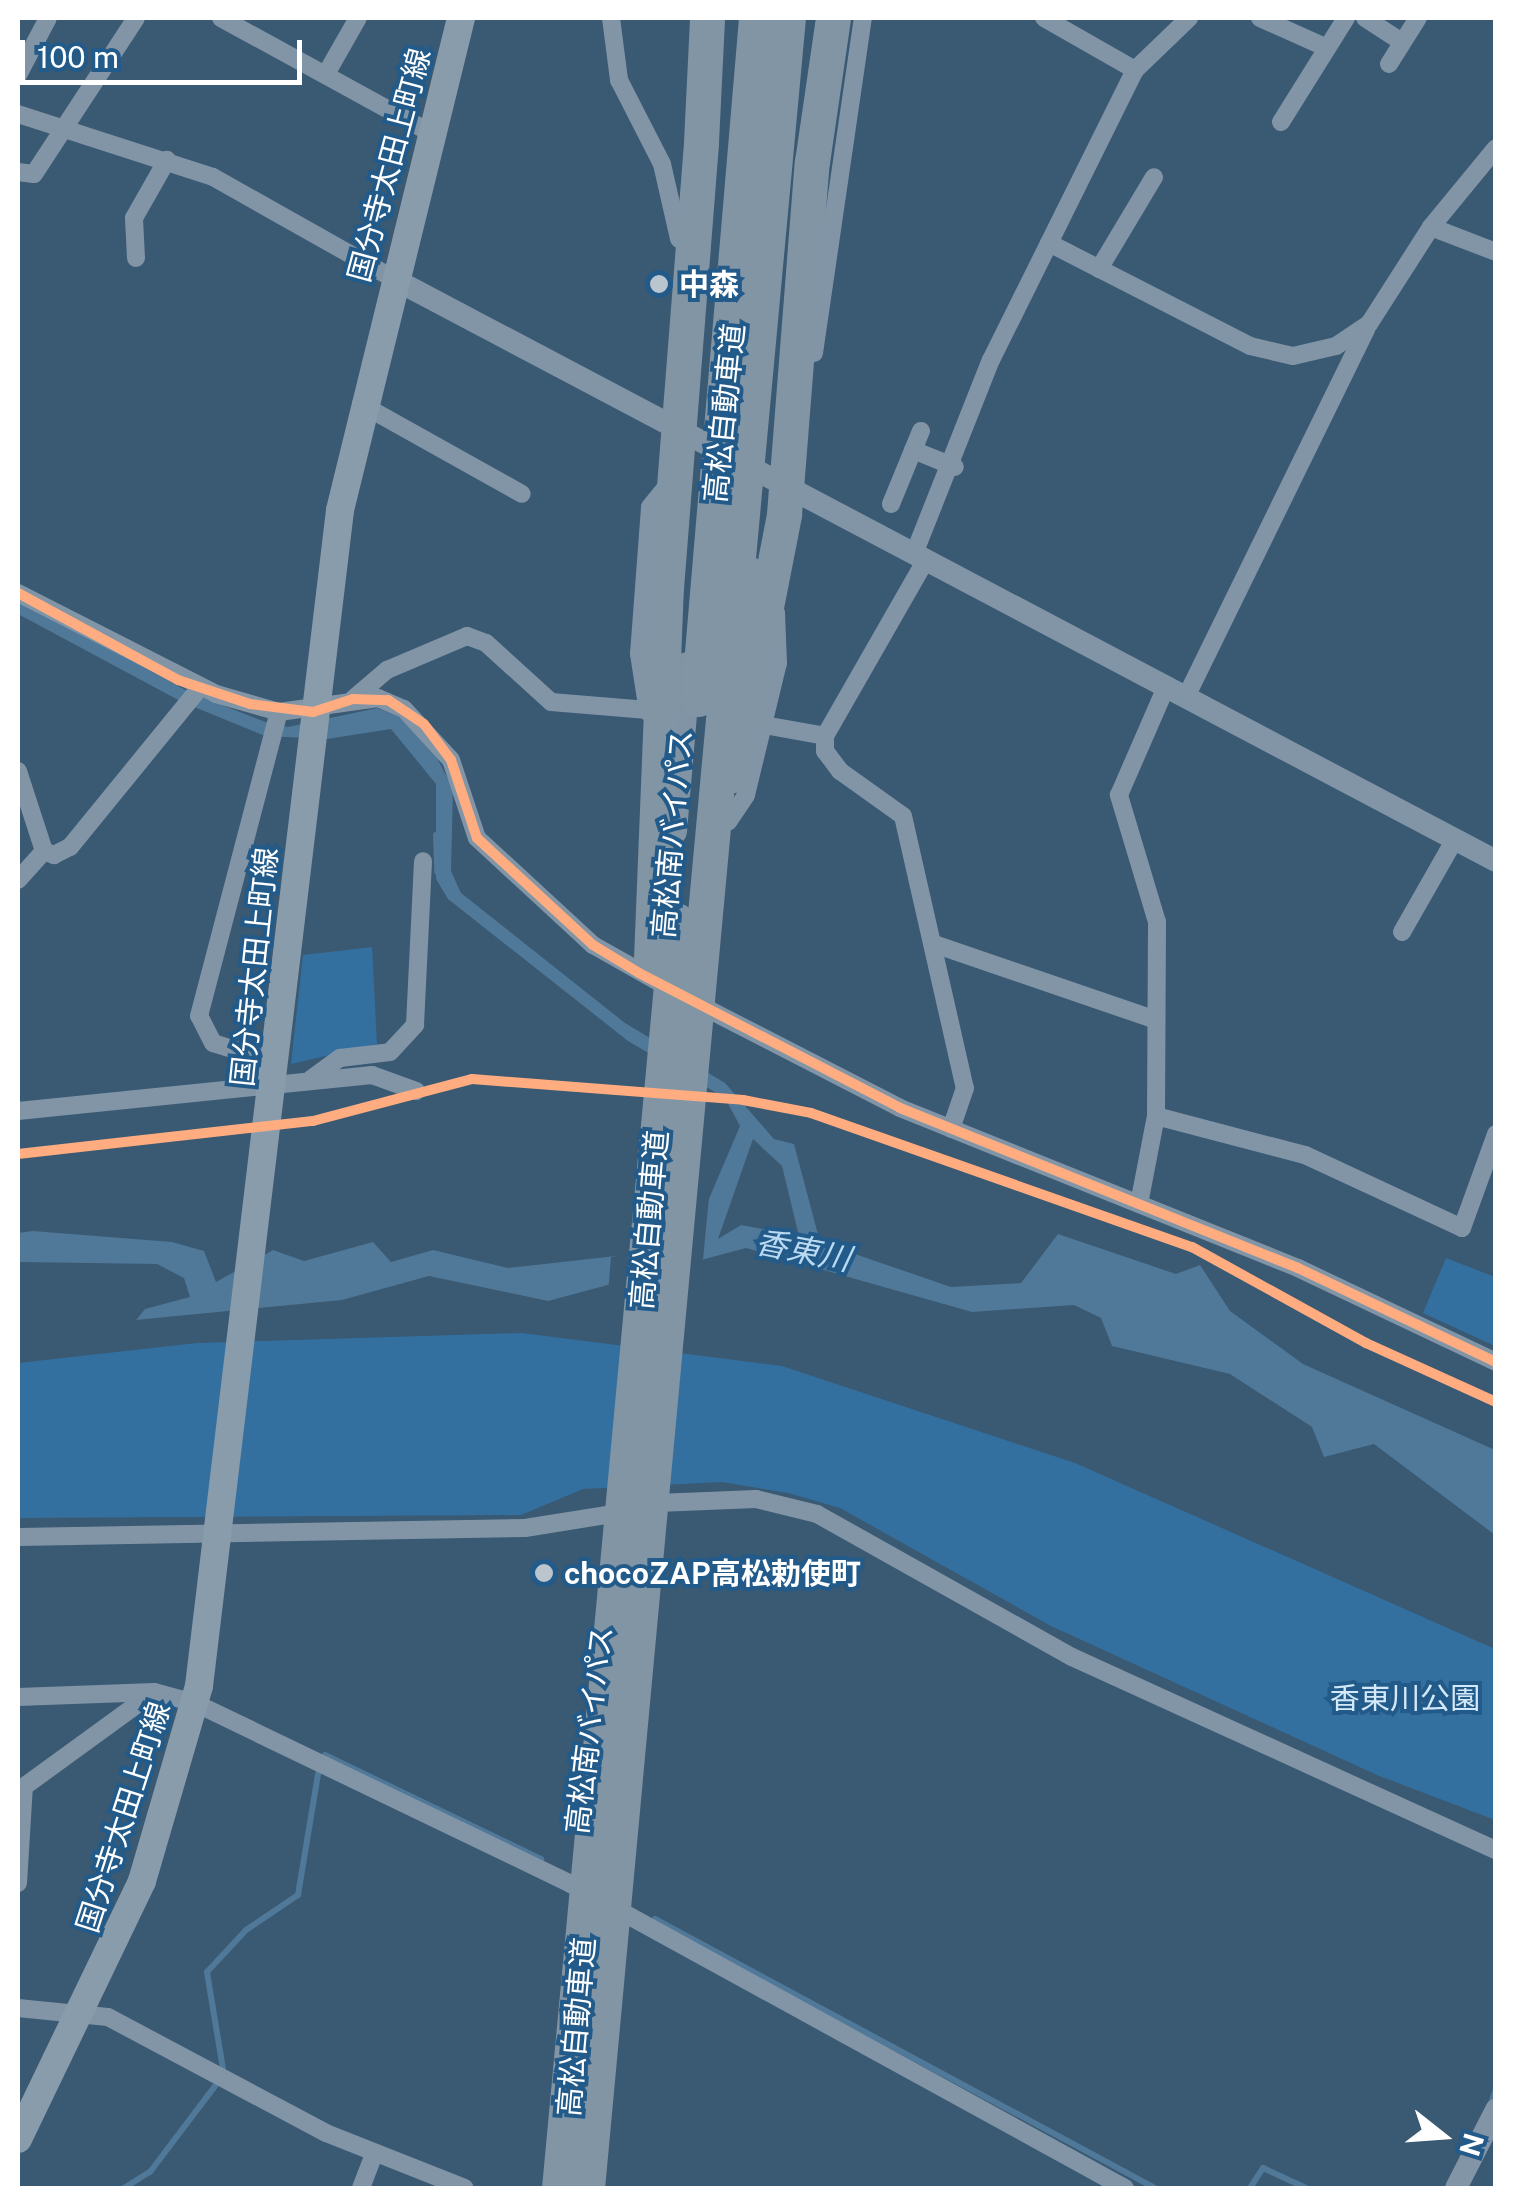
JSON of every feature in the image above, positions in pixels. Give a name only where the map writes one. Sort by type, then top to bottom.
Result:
[{"type":"highway","points":[[651,1164],[645,1074],[666,588],[707,18]]},
{"type":"highway","name":"高松南バイパス","points":[[546,2188],[571,1884],[613,1508],[704,441],[754,18]]},
{"type":"highway","name":"高松自動車道","points":[[559,2188],[754,18]]},
{"type":"highway","name":"高松自動車道","points":[[587,2188],[702,904],[788,18]]},
{"type":"highway","name":"高松南バイパス","points":[[603,2188],[657,1499],[710,1010],[802,18]]},
{"type":"highway","points":[[702,904],[765,635],[784,514],[812,162],[833,18]]},
{"type":"main road","name":"国分寺太田上町線","points":[[18,2139],[84,2014],[142,1881],[196,1703],[222,1526],[275,1085],[312,724],[361,404],[461,18]]},
{"type":"street","points":[[18,75],[48,18]]},
{"type":"street","points":[[18,172],[34,174],[136,18]]},
{"type":"street","points":[[221,18],[431,132]]},
{"type":"street","points":[[326,74],[358,18]]},
{"type":"street","points":[[611,18],[619,80],[662,164],[680,232],[662,419]]},
{"type":"street","points":[[760,470],[798,448],[806,427],[863,18]]},
{"type":"street","points":[[1044,18],[1136,70]]},
{"type":"street","points":[[951,1129],[965,1088],[936,945],[902,816],[840,771],[825,751],[825,736],[920,557],[991,360],[1136,70],[1189,18]]},
{"type":"street","points":[[1260,18],[1326,48]]},
{"type":"street","points":[[1281,122],[1346,18]]},
{"type":"street","points":[[1366,18],[1402,42]]},
{"type":"street","points":[[1389,64],[1418,18]]},
{"type":"street","points":[[18,114],[168,160],[282,212],[392,278],[1496,861]]},
{"type":"street","points":[[1138,1204],[1156,1116],[1157,922],[1120,795],[1369,324],[1431,228],[1496,148]]},
{"type":"street","points":[[136,258],[134,218],[168,160]]},
{"type":"street","points":[[1099,268],[1154,177]]},
{"type":"street","points":[[1431,228],[1496,252]]},
{"type":"street","points":[[1049,243],[1250,346],[1293,356],[1336,346],[1369,324]]},
{"type":"street","points":[[361,404],[522,494]]},
{"type":"street","points":[[891,504],[921,431]]},
{"type":"street","points":[[669,866],[639,654],[650,507],[704,441]]},
{"type":"street","points":[[913,450],[954,467]]},
{"type":"street","points":[[728,822],[746,795],[780,640],[776,612],[752,566]]},
{"type":"street","points":[[18,593],[194,697],[312,724],[353,699],[387,670],[467,636],[551,702],[648,710]]},
{"type":"street","points":[[18,771],[44,851],[54,856],[70,847],[194,697]]},
{"type":"street","points":[[353,699],[388,700],[424,724],[460,775],[476,838],[592,945],[710,1010],[951,1129],[1298,1268],[1496,1362]]},
{"type":"street","points":[[275,1085],[262,1058],[213,1043],[198,1016],[277,715]]},
{"type":"street","points":[[764,724],[825,736]]},
{"type":"street","points":[[1402,932],[1454,839]]},
{"type":"street","points":[[18,880],[44,851]]},
{"type":"street","points":[[311,1079],[340,1058],[390,1052],[415,1025],[423,860]]},
{"type":"street","points":[[936,945],[1156,1020]]},
{"type":"street","points":[[18,1111],[372,1075],[416,1091]]},
{"type":"street","points":[[1156,1116],[1305,1154],[1462,1228],[1496,1134]]},
{"type":"street","points":[[657,1499],[756,1499],[818,1514],[1072,1657],[1496,1850]]},
{"type":"street","points":[[18,1537],[222,1526],[524,1528],[613,1508]]},
{"type":"street","points":[[18,1698],[154,1692],[196,1703],[571,1884],[1125,2188]]},
{"type":"street","points":[[18,1884],[21,1788],[154,1692]]},
{"type":"street","points":[[18,2008],[108,2018],[374,2154],[466,2188]]},
{"type":"street","points":[[1456,2188],[1496,2110]]},
{"type":"street","points":[[361,2188],[374,2154]]},
{"type":"green space","points":[[372,947],[377,1044],[291,1064],[303,955]]},
{"type":"green space","points":[[1446,1258],[1495,1277],[1495,1346],[1423,1313]]},
{"type":"green space","name":"香東川公園","points":[[522,1333],[782,1366],[1075,1463],[1495,1649],[1495,1820],[1377,1775],[1051,1626],[840,1508],[788,1493],[722,1482],[583,1489],[521,1515],[18,1518],[18,1363],[197,1343]]},
{"type":"water","name":"香東川","points":[[18,598],[191,693],[268,723],[288,727],[377,708],[398,716],[432,748],[453,789],[451,871],[461,893],[625,1023],[725,1083],[774,1139],[794,1144],[820,1242],[951,1287],[1021,1283],[1058,1234],[1176,1274],[1200,1265],[1230,1311],[1303,1364],[1495,1450],[1495,1535],[1374,1444],[1324,1457],[1312,1427],[1230,1374],[1112,1346],[1101,1318],[1074,1305],[972,1312],[746,1248],[548,1301],[429,1276],[342,1300],[136,1320],[145,1309],[190,1297],[184,1278],[157,1264],[18,1262],[18,1233],[33,1231],[172,1242],[204,1251],[216,1282],[273,1250],[304,1261],[373,1242],[391,1262],[433,1250],[508,1268],[688,1248],[740,1126],[725,1098],[628,1041],[448,899],[436,879],[436,784],[391,729],[327,739],[265,736],[182,702],[18,614]],"holes":[[[753,1139],[782,1166],[799,1236],[741,1225],[718,1239]]]},
{"type":"pier","points":[[710,1186],[702,1270],[608,1295],[611,1257],[685,1244]]},
{"type":"waterway","points":[[436,835],[437,872]]},
{"type":"waterway","points":[[325,1755],[541,1859]]},
{"type":"waterway","points":[[223,2069],[207,1972],[246,1930],[298,1895],[318,1774]]},
{"type":"waterway","points":[[655,1919],[1155,2188]]},
{"type":"waterway","points":[[1496,1990],[1496,2066]]},
{"type":"waterway","points":[[124,2188],[150,2172],[215,2086]]},
{"type":"waterway","points":[[1490,2107],[1496,2088]]},
{"type":"waterway","points":[[1250,2188],[1263,2168],[1306,2188]]},
{"type":"cycle path","points":[[18,593],[178,680],[250,704],[313,712],[353,699],[388,700],[424,724],[451,760],[477,838],[593,945],[639,973],[900,1108],[1298,1268],[1496,1362]]},
{"type":"cycle path","points":[[18,1154],[313,1121],[472,1079],[743,1100],[811,1113],[1192,1247],[1366,1343],[1496,1402]]},
{"type":"place","name":"中森","points":[[659,284]]},
{"type":"place","name":"chocoZAP高松勅使町","points":[[544,1573]]}]
